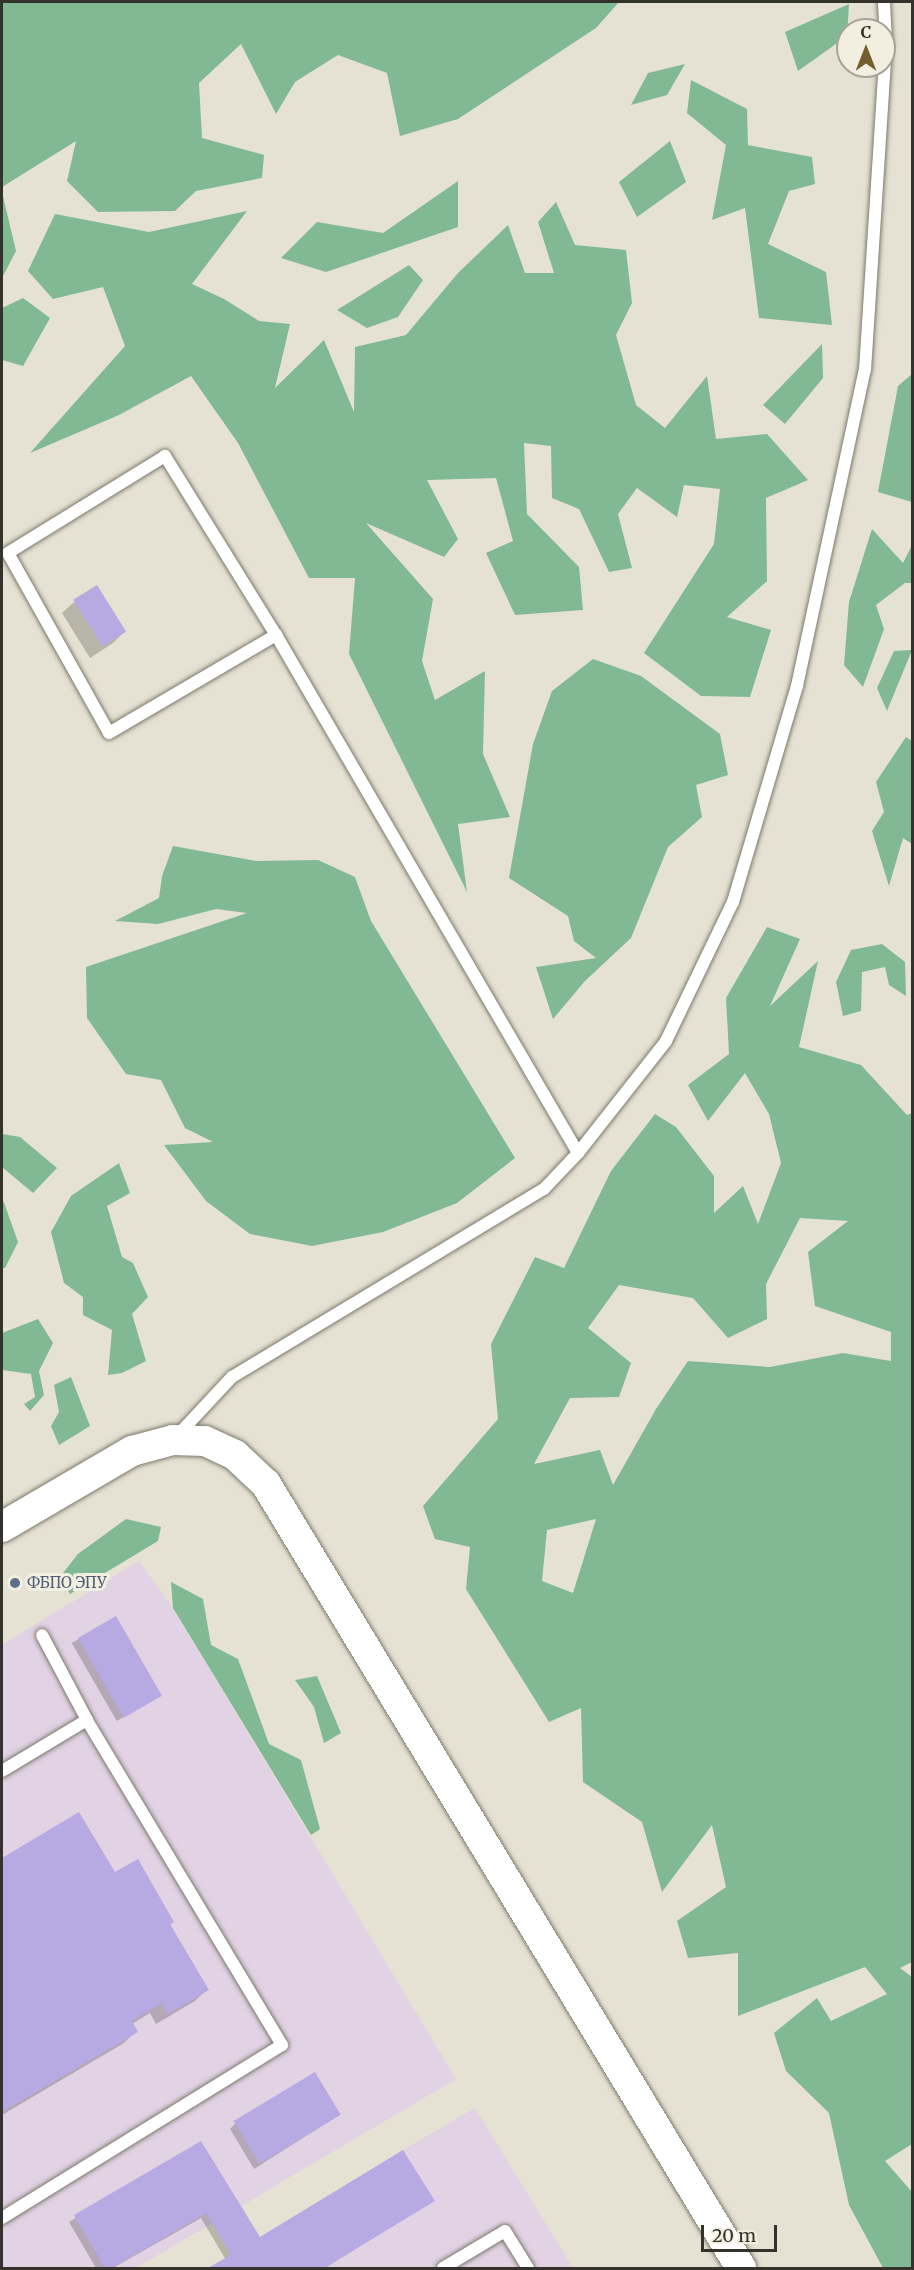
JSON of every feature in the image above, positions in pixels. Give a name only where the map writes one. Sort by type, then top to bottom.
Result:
[{"type":"street","points":[[2,1527],[132,1451],[173,1440],[206,1441],[235,1455],[266,1485],[741,2268]]},
{"type":"lane","points":[[173,1440],[232,1377],[544,1189],[578,1153],[666,1041],[733,902],[797,686],[865,370],[886,41],[884,2]]},
{"type":"lane","points":[[276,635],[109,733],[8,554],[165,456],[276,635],[578,1153]]},
{"type":"lane","points":[[2,2218],[282,2044],[87,1720],[42,1635]]},
{"type":"lane","points":[[2,1771],[87,1720]]},
{"type":"lane","points":[[443,2268],[505,2231],[528,2268]]},
{"type":"shaded area","points":[[139,1561],[173,1608],[456,2079],[136,2268],[2,2268],[2,1645]]},
{"type":"shaded area","points":[[475,2108],[573,2268],[208,2268],[403,2150]]},
{"type":"green space","points":[[2,2],[619,2],[596,28],[458,119],[400,136],[387,73],[338,55],[295,82],[276,114],[241,44],[199,83],[202,138],[264,155],[262,178],[196,191],[175,211],[98,212],[67,181],[76,141],[2,187]]},
{"type":"green space","points":[[849,4],[848,18],[836,18],[836,44],[798,71],[785,32]]},
{"type":"green space","points":[[685,64],[667,95],[631,105],[648,73]]},
{"type":"green space","points":[[691,80],[747,109],[748,145],[812,157],[815,184],[789,191],[768,244],[826,272],[832,325],[759,318],[745,208],[712,220],[726,145],[687,113]]},
{"type":"green space","points":[[670,141],[686,182],[637,217],[619,182]]},
{"type":"green space","points":[[458,181],[458,227],[326,272],[281,258],[317,222],[383,233]]},
{"type":"green space","points":[[2,192],[16,251],[2,278]]},
{"type":"green space","points":[[556,202],[575,245],[626,250],[632,303],[616,335],[636,405],[665,428],[707,376],[716,439],[767,434],[808,480],[766,498],[767,581],[727,617],[771,630],[750,697],[701,696],[644,653],[714,544],[720,489],[684,485],[677,517],[637,488],[618,514],[632,568],[609,572],[579,509],[552,498],[551,446],[524,443],[527,514],[579,567],[583,610],[515,615],[486,553],[513,541],[496,478],[427,480],[458,539],[444,557],[366,523],[433,599],[422,661],[435,700],[485,671],[483,754],[510,817],[458,824],[467,892],[349,654],[355,578],[309,578],[238,443],[191,376],[119,415],[30,453],[125,346],[103,287],[53,299],[28,271],[55,214],[149,232],[247,211],[192,284],[224,299],[259,321],[290,324],[275,388],[324,340],[354,412],[355,347],[406,335],[458,273],[508,225],[525,273],[554,273],[538,222]]},
{"type":"green space","points":[[409,265],[423,280],[398,317],[367,328],[337,310]]},
{"type":"green space","points":[[23,298],[50,318],[23,366],[2,360],[2,308]]},
{"type":"green space","points":[[822,344],[823,378],[785,424],[763,405]]},
{"type":"green space","points":[[912,374],[912,502],[878,492],[898,386]]},
{"type":"green space","points":[[872,529],[903,563],[912,545],[912,583],[905,583],[876,605],[884,629],[863,687],[844,665],[849,602]]},
{"type":"green space","points":[[912,650],[887,711],[877,688],[894,651]]},
{"type":"green space","points":[[593,659],[641,676],[720,734],[728,775],[696,785],[702,817],[668,847],[631,938],[585,981],[553,1019],[536,967],[596,958],[574,941],[568,916],[509,878],[533,744],[552,691]]},
{"type":"green space","points":[[906,737],[912,741],[912,844],[903,838],[889,886],[872,831],[884,812],[876,782]]},
{"type":"green space","points":[[173,846],[256,861],[318,860],[355,877],[371,921],[515,1158],[457,1203],[383,1232],[312,1246],[250,1234],[206,1201],[164,1145],[213,1142],[185,1128],[161,1080],[126,1074],[87,1018],[86,967],[247,913],[216,909],[158,924],[115,921],[159,898],[162,876]]},
{"type":"green space","points":[[767,927],[800,939],[770,1006],[818,961],[799,1047],[861,1065],[907,1115],[912,1113],[912,1962],[900,1968],[912,1977],[912,2144],[885,2161],[912,2192],[912,2268],[883,2268],[849,2205],[829,2113],[786,2071],[774,2033],[817,1998],[831,2021],[887,1994],[865,1967],[738,2016],[738,1953],[688,1958],[677,1921],[726,1887],[712,1825],[662,1892],[642,1822],[583,1782],[581,1708],[549,1722],[466,1589],[470,1547],[435,1539],[423,1506],[498,1419],[491,1344],[535,1257],[564,1268],[611,1171],[655,1114],[676,1127],[714,1176],[714,1213],[743,1186],[758,1224],[781,1163],[769,1114],[745,1073],[708,1121],[688,1085],[729,1054],[726,998]],"holes":[[[800,1218],[848,1221],[808,1252],[815,1306],[891,1332],[891,1361],[843,1353],[770,1367],[688,1361],[656,1409],[613,1485],[600,1450],[534,1464],[570,1398],[619,1397],[631,1363],[588,1328],[619,1285],[693,1298],[728,1338],[767,1319],[766,1284]],[[596,1519],[573,1593],[542,1581],[547,1530]]]},
{"type":"green space","points":[[882,944],[905,962],[906,996],[889,985],[885,967],[862,972],[861,1011],[843,1016],[836,982],[851,950]]},
{"type":"green space","points":[[2,1134],[20,1137],[57,1168],[33,1193],[2,1167]]},
{"type":"green space","points":[[119,1163],[130,1193],[107,1206],[122,1257],[133,1263],[148,1297],[132,1314],[146,1361],[122,1373],[108,1375],[112,1330],[83,1315],[83,1297],[64,1283],[51,1232],[71,1196]]},
{"type":"green space","points":[[2,1197],[18,1242],[5,1268],[2,1268]]},
{"type":"green space","points":[[38,1319],[53,1343],[39,1371],[44,1395],[30,1411],[24,1404],[35,1397],[31,1374],[2,1370],[2,1333]]},
{"type":"green space","points":[[71,1377],[90,1426],[59,1445],[51,1426],[59,1412],[54,1385]]},
{"type":"green space","points":[[126,1519],[161,1527],[158,1541],[70,1594],[59,1578],[78,1554]]},
{"type":"green space","points":[[171,1582],[203,1599],[211,1645],[238,1659],[269,1744],[301,1760],[320,1829],[311,1835],[173,1608]]},
{"type":"green space","points":[[317,1676],[341,1733],[324,1743],[314,1707],[295,1680]]},
{"type":"building","points":[[97,585],[126,632],[102,646],[73,600]]},
{"type":"building","points":[[116,1616],[162,1696],[124,1718],[78,1638]]},
{"type":"building","points":[[79,1812],[115,1872],[138,1859],[174,1922],[170,1924],[209,1990],[168,2014],[162,2003],[132,2021],[138,2032],[2,2112],[2,1858]]},
{"type":"building","points":[[315,2072],[341,2115],[259,2164],[234,2121]]},
{"type":"building","points":[[201,2141],[260,2237],[403,2150],[435,2201],[324,2268],[208,2268],[231,2255],[206,2213],[112,2268],[105,2268],[74,2215]]},
{"type":"place","name":"ФБПО ЭПУ","points":[[15,1583]]}]
